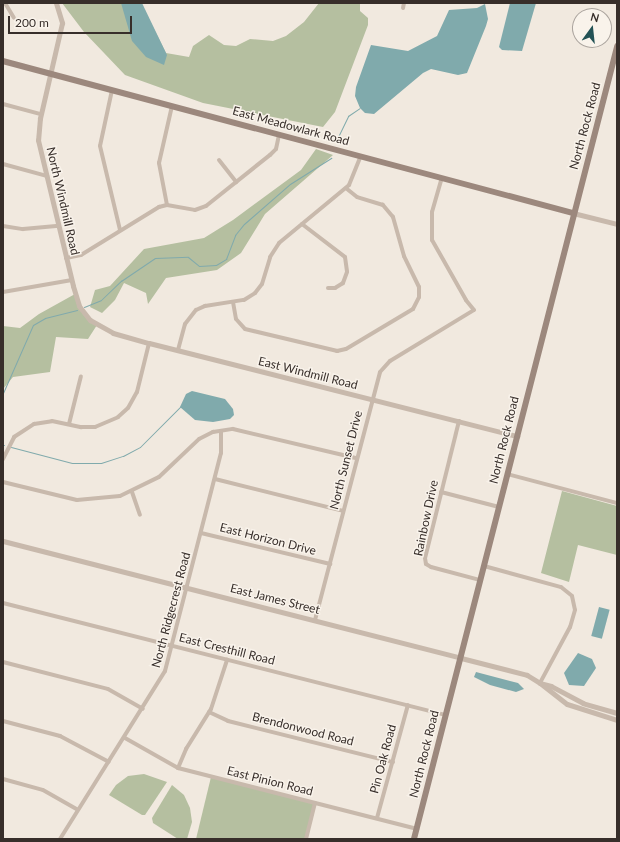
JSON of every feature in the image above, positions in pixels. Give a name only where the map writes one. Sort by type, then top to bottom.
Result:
[{"type":"main road","name":"North Rock Road","points":[[414,839],[573,213],[617,47]]},
{"type":"main road","name":"East Meadowlark Road","points":[[3,61],[573,213]]},
{"type":"street","points":[[5,3],[14,18]]},
{"type":"street","name":"North Windmill Road","points":[[56,3],[62,23],[41,114],[38,140],[79,306],[97,325]]},
{"type":"street","points":[[112,90],[100,146],[120,230]]},
{"type":"street","points":[[3,104],[41,114]]},
{"type":"street","points":[[167,205],[159,163],[172,106]]},
{"type":"street","points":[[66,258],[81,255],[157,208],[167,205],[198,209],[206,206],[274,151],[279,135]]},
{"type":"street","points":[[178,350],[185,324],[193,312],[205,306],[247,299],[259,288],[275,248],[346,188],[354,178],[361,156]]},
{"type":"street","points":[[219,160],[236,182]]},
{"type":"street","points":[[3,164],[47,176]]},
{"type":"street","name":"North Sunset Drive","points":[[316,620],[356,458],[380,372],[390,361],[474,310],[466,300],[432,240],[432,212],[442,178]]},
{"type":"street","points":[[233,302],[236,319],[245,328],[337,352],[346,349],[413,309],[419,297],[419,287],[402,249],[393,217],[383,206],[357,197],[346,188]]},
{"type":"street","points":[[573,213],[617,224]]},
{"type":"street","points":[[302,224],[319,239],[339,250],[346,261],[347,272],[343,283],[335,288],[328,288]]},
{"type":"street","points":[[3,226],[23,229],[59,226]]},
{"type":"street","points":[[3,292],[72,280]]},
{"type":"street","name":"East Windmill Road","points":[[97,325],[149,343],[517,436]]},
{"type":"street","points":[[3,459],[10,442],[28,426],[46,421],[95,427],[112,422],[124,412],[137,392],[149,343]]},
{"type":"street","points":[[69,424],[82,376]]},
{"type":"street","name":"Rainbow Drive","points":[[459,421],[425,558],[426,564],[480,580]]},
{"type":"street","points":[[3,482],[77,500],[107,498],[132,492],[166,472],[199,439],[221,431],[245,430],[356,458]]},
{"type":"street","name":"North Ridgecrest Road","points":[[60,839],[163,677],[215,479],[222,448],[221,431]]},
{"type":"street","points":[[507,474],[617,503]]},
{"type":"street","points":[[215,479],[343,511]]},
{"type":"street","points":[[132,492],[140,515]]},
{"type":"street","points":[[441,492],[498,508]]},
{"type":"street","name":"East Horizon Drive","points":[[201,533],[330,564]]},
{"type":"street","name":"East James Street","points":[[3,541],[316,620],[527,676],[540,683],[568,704],[617,720]]},
{"type":"street","points":[[484,566],[561,586],[572,596],[575,610],[570,627],[540,683]]},
{"type":"street","name":"East Cresthill Road","points":[[3,603],[446,715]]},
{"type":"street","points":[[178,768],[186,749],[209,712],[220,687],[227,660]]},
{"type":"street","points":[[3,662],[105,688],[144,709]]},
{"type":"street","name":"East James Street","points":[[540,683],[551,686],[583,703],[617,713]]},
{"type":"street","name":"Pin Oak Road","points":[[377,818],[408,705]]},
{"type":"street","name":"Brendonwood Road","points":[[209,712],[228,721],[393,762]]},
{"type":"street","points":[[3,721],[60,736],[109,762]]},
{"type":"street","name":"East Pinion Road","points":[[125,738],[178,768],[417,829]]},
{"type":"street","points":[[3,779],[43,790],[78,810]]},
{"type":"street","points":[[306,839],[315,803]]},
{"type":"green space","points":[[62,3],[141,3],[166,53],[189,57],[193,46],[209,35],[224,45],[236,46],[250,39],[273,41],[286,36],[304,22],[319,3],[360,3],[360,11],[368,18],[368,25],[335,112],[323,127],[203,103],[125,75],[84,32]]},
{"type":"green space","points":[[316,149],[333,155],[265,214],[241,253],[217,270],[166,278],[148,304],[146,293],[124,283],[115,300],[102,313],[90,307],[95,290],[110,286],[144,249],[204,238],[233,220],[301,170]]},
{"type":"green space","points":[[75,294],[79,306],[97,325],[88,339],[56,337],[50,372],[13,377],[3,389],[3,326],[20,328],[39,314]]},
{"type":"green space","points":[[562,491],[617,506],[617,555],[578,545],[569,582],[541,573]]},
{"type":"green space","points":[[144,774],[167,782],[145,815],[142,815],[109,795],[116,785],[128,776]]},
{"type":"green space","points":[[211,777],[315,803],[306,839],[196,839]]},
{"type":"green space","points":[[172,785],[184,795],[190,808],[192,822],[187,839],[178,839],[153,823],[152,818]]},
{"type":"water","points":[[121,3],[142,3],[167,55],[164,65],[146,57],[132,41]]},
{"type":"water","points":[[510,3],[536,3],[522,51],[502,50],[499,47]]},
{"type":"water","points":[[485,4],[488,19],[467,73],[458,75],[431,69],[423,73],[374,114],[365,113],[360,108],[355,96],[356,87],[371,45],[408,51],[437,36],[449,10],[477,8]]},
{"type":"water","points":[[192,391],[225,399],[233,409],[234,415],[230,419],[213,422],[195,420],[180,407],[186,394]]},
{"type":"water","points":[[599,607],[610,610],[602,639],[591,636]]},
{"type":"water","points":[[578,653],[592,659],[596,668],[584,686],[569,685],[564,673]]},
{"type":"water","points":[[476,672],[518,683],[524,689],[516,692],[490,685],[474,677]]},
{"type":"waterway","points":[[336,141],[348,116],[360,108]]},
{"type":"waterway","points":[[84,307],[101,300],[121,281],[155,258],[188,257],[199,266],[216,265],[226,259],[235,235],[244,224],[290,184],[331,158]]},
{"type":"waterway","points":[[3,393],[33,325],[45,318],[77,310]]},
{"type":"waterway","points":[[11,447],[72,463],[101,463],[123,456],[140,447],[180,407]]}]
